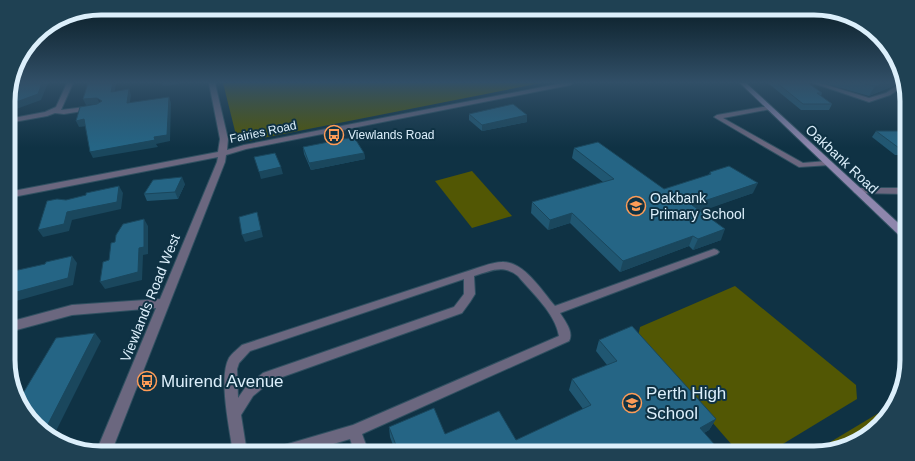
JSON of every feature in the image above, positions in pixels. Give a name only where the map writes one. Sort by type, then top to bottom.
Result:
[{"type":"street","points":[[55,111],[62,105]]},
{"type":"street","points":[[217,105],[224,139],[222,154]]},
{"type":"street","name":"Fairies Road","points":[[15,194],[205,156],[222,154],[244,147],[457,105]]},
{"type":"street","name":"Oakbank Road","points":[[766,105],[900,230]]},
{"type":"street","points":[[15,119],[34,117],[55,111],[64,112],[100,107]]},
{"type":"street","name":"Viewlands Road West","points":[[106,446],[212,188],[221,162],[222,154]]},
{"type":"street","points":[[858,191],[900,191]]},
{"type":"street","points":[[15,326],[72,310],[164,303]]},
{"type":"lane","points":[[769,108],[717,117],[802,165],[827,163]]},
{"type":"lane","points":[[553,311],[714,252]]},
{"type":"lane","points":[[239,446],[231,393],[230,369],[234,360],[246,348],[264,340],[469,274],[502,265],[516,269],[522,274],[553,311],[563,327],[565,338],[354,431],[304,446]]},
{"type":"lane","points":[[235,413],[249,392],[267,377],[458,310],[469,297],[470,288],[467,281],[469,274]]},
{"type":"lane","points":[[354,431],[359,446]]},
{"type":"shaded area","points":[[228,105],[432,105],[238,143]]},
{"type":"shaded area","points":[[472,171],[512,216],[472,228],[435,181]]},
{"type":"shaded area","points":[[735,286],[856,385],[857,399],[780,446],[733,446],[638,337],[640,327]]},
{"type":"shaded area","points":[[883,411],[871,425],[852,437],[825,445]]},
{"type":"building","points":[[94,105],[169,105],[167,135],[154,137],[155,140],[90,152],[84,119],[76,121],[80,107]]},
{"type":"building","points":[[514,105],[527,115],[482,125],[469,114]]},
{"type":"building","points":[[876,131],[898,131],[900,132],[899,148]]},
{"type":"building","points":[[354,137],[364,153],[309,163],[303,147]]},
{"type":"building","name":"Oakbank Primary School","points":[[598,142],[664,189],[711,174],[710,172],[729,166],[758,183],[692,205],[725,229],[698,239],[693,236],[623,261],[572,213],[550,220],[532,202],[614,179],[574,148]]},
{"type":"building","points":[[275,153],[281,167],[259,172],[254,157]]},
{"type":"building","points":[[182,177],[175,192],[144,194],[153,180]]},
{"type":"building","points":[[119,186],[117,202],[67,212],[64,224],[38,230],[47,201],[57,199],[66,200],[86,195],[86,193]]},
{"type":"building","points":[[257,212],[261,230],[242,235],[239,217]]},
{"type":"building","points":[[144,219],[144,247],[139,248],[138,272],[100,282],[103,262],[109,260],[111,243],[115,242],[116,235],[123,224]]},
{"type":"building","points":[[72,256],[68,278],[15,292],[15,271],[45,264],[46,262]]},
{"type":"building","name":"Perth High School","points":[[632,326],[716,419],[700,428],[716,446],[396,446],[389,427],[434,408],[445,434],[499,411],[516,440],[591,405],[572,379],[617,361],[599,340]]},
{"type":"building","points":[[95,333],[47,427],[36,417],[22,394],[56,338]]},
{"type":"place","name":"Viewlands Road","points":[[334,135]]},
{"type":"place","name":"Oakbank Primary School","points":[[636,206]]},
{"type":"place","name":"Muirend Avenue","points":[[147,381]]},
{"type":"place","name":"Perth High School","points":[[632,403]]}]
